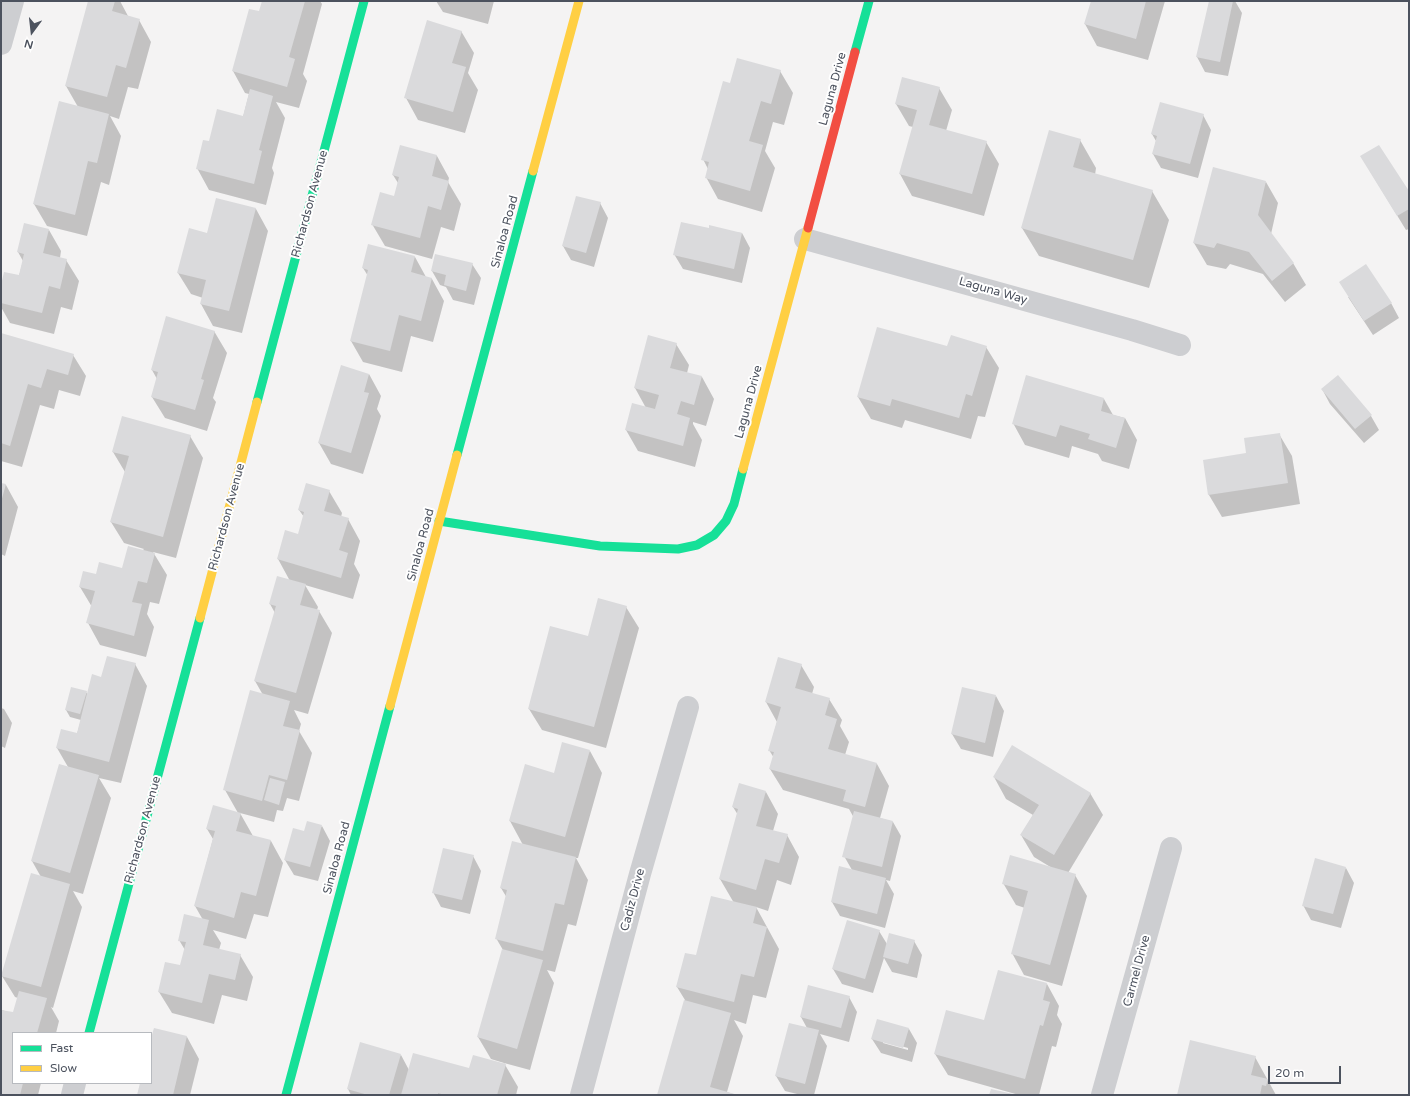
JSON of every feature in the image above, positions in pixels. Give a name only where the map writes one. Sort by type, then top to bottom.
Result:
[{"type":"street","points":[[1,44],[13,1]]},
{"type":"street","name":"Richardson Avenue","points":[[89,1032],[364,1]]},
{"type":"street","name":"Sinaloa Road","points":[[286,1095],[579,1]]},
{"type":"street","name":"Laguna Drive","points":[[439,521],[600,546],[678,548],[697,545],[714,535],[726,521],[734,504],[869,1]]},
{"type":"street","name":"Laguna Way","points":[[805,239],[1132,330],[1180,345]]},
{"type":"street","name":"Cadiz Drive","points":[[580,1095],[640,874],[688,706]]},
{"type":"street","name":"Carmel Drive","points":[[1102,1095],[1171,848]]},
{"type":"street","points":[[72,1095],[75,1084]]},
{"type":"building","points":[[88,1],[115,1],[112,11],[140,19],[126,68],[116,65],[107,97],[65,86]]},
{"type":"building","points":[[262,1],[305,1],[289,57],[295,59],[287,87],[232,71],[249,9],[259,11]]},
{"type":"building","points":[[1091,1],[1146,1],[1136,39],[1084,24]]},
{"type":"building","points":[[1209,1],[1233,1],[1220,62],[1196,57]]},
{"type":"building","points":[[427,20],[462,31],[452,63],[466,67],[453,112],[404,98]]},
{"type":"building","points":[[737,58],[781,70],[771,104],[761,101],[749,141],[763,145],[750,191],[705,178],[709,162],[701,160],[723,81],[730,83]]},
{"type":"building","points":[[902,77],[940,87],[929,125],[987,141],[972,194],[899,174],[917,110],[895,104]]},
{"type":"building","points":[[250,89],[273,96],[259,150],[262,151],[254,184],[196,169],[203,140],[209,141],[217,109],[243,116]]},
{"type":"building","points":[[59,101],[109,114],[97,163],[88,161],[75,215],[33,204]]},
{"type":"building","points":[[1160,102],[1204,114],[1190,164],[1152,154],[1157,136],[1151,134]]},
{"type":"building","points":[[1049,130],[1081,139],[1073,167],[1153,190],[1133,260],[1021,228]]},
{"type":"building","points":[[400,145],[437,155],[432,176],[449,181],[441,210],[428,206],[420,238],[371,225],[380,192],[394,196],[399,177],[392,175]]},
{"type":"building","points":[[1379,145],[1409,191],[1409,209],[1397,216],[1360,156]]},
{"type":"building","points":[[1213,167],[1266,181],[1258,215],[1294,263],[1272,281],[1249,252],[1217,243],[1214,248],[1193,243]]},
{"type":"building","points":[[576,196],[601,202],[586,253],[562,246]]},
{"type":"building","points":[[216,198],[256,208],[229,311],[200,304],[206,280],[177,273],[189,228],[207,233]]},
{"type":"building","points":[[681,222],[709,228],[709,225],[742,233],[734,269],[673,255]]},
{"type":"building","points":[[24,223],[49,229],[43,253],[67,259],[60,289],[49,286],[42,313],[1,303],[1,285],[4,272],[19,275],[24,254],[17,252]]},
{"type":"building","points":[[368,244],[415,256],[411,272],[432,278],[421,321],[399,315],[390,351],[350,341],[368,270],[362,268]]},
{"type":"building","points":[[435,254],[473,263],[466,291],[444,285],[446,275],[431,271]]},
{"type":"building","points":[[1366,264],[1392,303],[1364,321],[1339,282]]},
{"type":"building","points":[[166,316],[215,331],[201,379],[204,380],[195,410],[151,397],[158,372],[151,370]]},
{"type":"building","points":[[877,327],[947,346],[951,335],[987,346],[972,396],[966,394],[959,418],[892,399],[890,406],[857,397]]},
{"type":"building","points":[[1,333],[74,354],[68,375],[47,369],[41,388],[28,384],[10,446],[1,443]]},
{"type":"building","points":[[648,335],[677,343],[670,368],[702,376],[694,405],[681,401],[677,414],[690,418],[683,446],[625,430],[632,403],[655,409],[659,395],[634,388]]},
{"type":"building","points":[[341,365],[369,374],[364,392],[369,393],[351,453],[318,443]]},
{"type":"building","points":[[1026,375],[1104,398],[1101,411],[1125,418],[1116,448],[1088,439],[1090,434],[1060,425],[1056,437],[1012,424]]},
{"type":"building","points":[[1338,375],[1372,415],[1355,429],[1321,389]]},
{"type":"building","points":[[122,416],[191,435],[163,537],[110,522],[129,456],[112,452]]},
{"type":"building","points":[[1280,433],[1288,483],[1208,495],[1203,460],[1246,453],[1244,438]]},
{"type":"building","points":[[1,483],[6,484],[1,502]]},
{"type":"building","points":[[306,483],[330,490],[324,511],[349,518],[339,550],[348,553],[341,578],[277,559],[285,530],[298,534],[304,512],[298,510]]},
{"type":"building","points":[[128,546],[155,553],[147,583],[138,581],[132,602],[142,604],[134,636],[86,623],[95,591],[79,587],[83,571],[96,574],[99,562],[122,568]]},
{"type":"building","points":[[277,576],[306,584],[300,605],[320,610],[296,693],[254,681],[276,606],[269,604]]},
{"type":"building","points":[[598,598],[627,606],[594,727],[528,709],[550,626],[588,636]]},
{"type":"building","points":[[107,656],[136,663],[109,762],[56,748],[61,729],[77,733],[92,674],[101,677]]},
{"type":"building","points":[[778,657],[802,664],[795,688],[830,698],[825,715],[837,719],[828,749],[877,763],[865,807],[843,801],[846,790],[769,769],[774,752],[768,751],[781,707],[765,702]]},
{"type":"building","points":[[71,687],[87,691],[80,714],[65,710]]},
{"type":"building","points":[[962,687],[996,695],[985,743],[951,734]]},
{"type":"building","points":[[250,690],[290,701],[283,726],[300,730],[287,780],[269,775],[262,801],[223,790]]},
{"type":"building","points":[[562,742],[590,750],[565,837],[509,821],[525,764],[554,773]]},
{"type":"building","points":[[1012,745],[1091,793],[1054,855],[1020,835],[1039,805],[993,777]]},
{"type":"building","points":[[59,764],[99,775],[70,873],[31,861]]},
{"type":"building","points":[[270,778],[285,782],[279,805],[264,800]]},
{"type":"building","points":[[739,783],[766,791],[756,826],[788,834],[779,863],[765,859],[756,890],[719,879],[738,809],[732,807]]},
{"type":"building","points":[[213,805],[241,813],[236,831],[271,840],[256,896],[241,892],[234,918],[194,906],[215,831],[206,829]]},
{"type":"building","points":[[854,811],[893,821],[882,867],[842,857]]},
{"type":"building","points":[[307,821],[322,825],[310,867],[284,860],[293,828],[304,831]]},
{"type":"building","points":[[512,841],[576,857],[564,905],[555,903],[543,951],[495,939],[507,890],[500,888]]},
{"type":"building","points":[[443,848],[474,855],[462,900],[432,893]]},
{"type":"building","points":[[1010,855],[1076,874],[1050,965],[1011,954],[1028,891],[1002,884]]},
{"type":"building","points":[[1315,858],[1346,867],[1333,914],[1302,906]]},
{"type":"building","points":[[839,866],[886,878],[877,914],[831,902]]},
{"type":"building","points":[[31,873],[70,884],[41,987],[1,976]]},
{"type":"building","points":[[711,896],[757,907],[753,923],[767,927],[754,977],[741,974],[734,1002],[676,987],[685,953],[696,955]]},
{"type":"building","points":[[184,914],[209,920],[203,945],[241,954],[235,980],[209,974],[202,1003],[158,992],[165,962],[180,965],[186,942],[178,941]]},
{"type":"building","points":[[847,920],[880,930],[865,979],[832,969]]},
{"type":"building","points":[[889,933],[915,940],[908,964],[883,957]]},
{"type":"building","points":[[502,949],[543,960],[517,1049],[477,1037]]},
{"type":"building","points":[[998,970],[1047,983],[1043,1000],[1050,1002],[1043,1026],[1040,1025],[1025,1079],[934,1054],[946,1010],[984,1020]]},
{"type":"building","points":[[808,985],[850,996],[841,1028],[800,1017]]},
{"type":"building","points":[[19,991],[47,998],[37,1032],[12,1032],[12,1084],[23,1084],[20,1095],[1,1095],[1,1010],[13,1012]]},
{"type":"building","points":[[684,1000],[731,1013],[710,1087],[738,1095],[657,1095]]},
{"type":"building","points":[[877,1019],[909,1028],[903,1048],[871,1039]]},
{"type":"building","points":[[789,1023],[819,1030],[805,1084],[775,1076]]},
{"type":"building","points":[[154,1028],[187,1036],[173,1095],[137,1095],[140,1084],[152,1084],[152,1035]]},
{"type":"building","points":[[1190,1040],[1256,1056],[1251,1075],[1268,1079],[1266,1086],[1262,1085],[1260,1095],[1177,1095]]},
{"type":"building","points":[[360,1042],[401,1054],[389,1095],[368,1095],[347,1089]]},
{"type":"building","points":[[413,1053],[469,1068],[473,1055],[506,1064],[497,1095],[445,1095],[438,1093],[438,1095],[401,1095]]},
{"type":"building","points":[[991,1089],[1013,1094],[1013,1095],[989,1095]]},
{"type":"traffic: fast","points":[[257,402],[364,1]]},
{"type":"traffic: fast","points":[[855,52],[869,1]]},
{"type":"traffic: fast","points":[[457,455],[533,171]]},
{"type":"traffic: fast","points":[[439,521],[600,546],[678,549],[697,545],[714,535],[726,521],[734,504],[743,469]]},
{"type":"traffic: fast","points":[[89,1032],[200,618]]},
{"type":"traffic: fast","points":[[286,1095],[390,706]]},
{"type":"traffic: slow","points":[[533,171],[579,1]]},
{"type":"traffic: slow","points":[[743,469],[808,228]]},
{"type":"traffic: slow","points":[[200,618],[257,402]]},
{"type":"traffic: slow","points":[[390,706],[457,455]]},
{"type":"traffic: jam","points":[[808,228],[855,52]]}]
